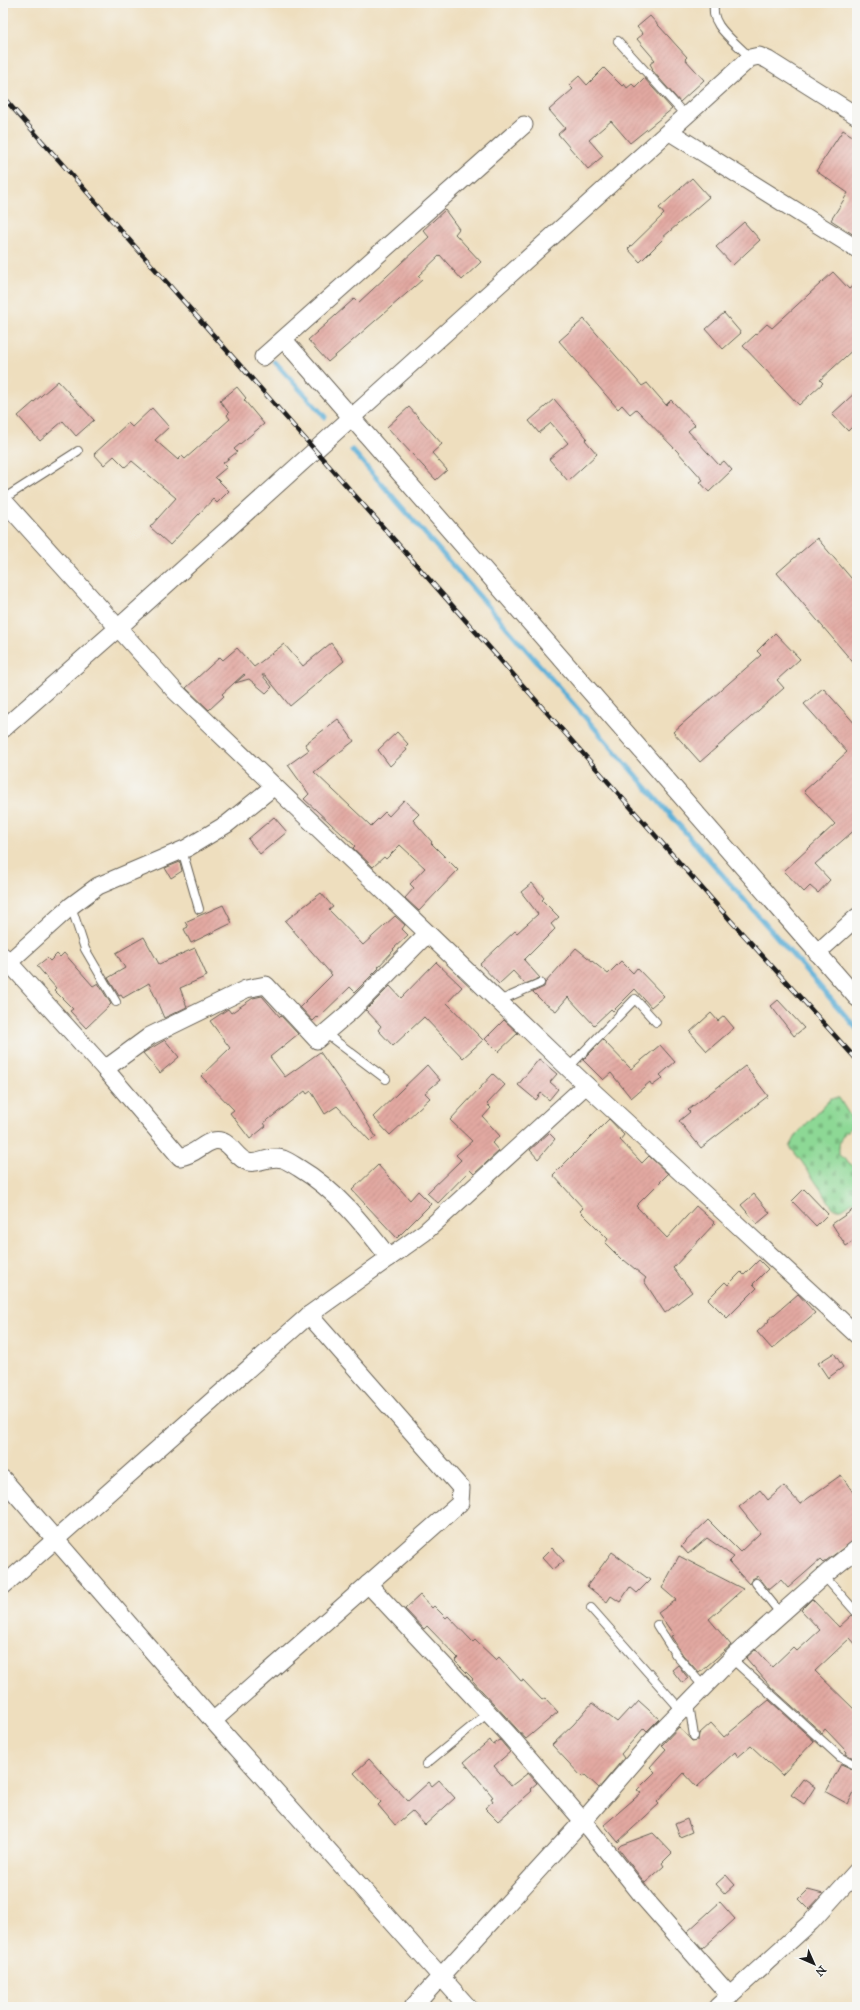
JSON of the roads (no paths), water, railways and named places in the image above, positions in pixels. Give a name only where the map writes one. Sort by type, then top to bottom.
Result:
[{"type":"street","points":[[3,728],[117,629],[670,132],[750,58],[759,56],[768,60],[857,116]]},
{"type":"street","points":[[263,357],[284,340],[524,125]]},
{"type":"street","points":[[670,132],[857,249]]},
{"type":"street","points":[[284,340],[353,417],[857,998]]},
{"type":"street","points":[[3,500],[60,561],[117,629],[176,692],[273,787],[586,1085],[857,1335]]},
{"type":"street","points":[[273,787],[227,824],[182,850],[98,886],[6,959],[105,1069],[180,1157],[190,1156],[212,1141],[225,1142],[246,1162],[256,1163],[270,1157],[284,1159],[311,1175],[337,1197],[361,1221],[388,1258]]},
{"type":"street","points":[[817,953],[857,917]]},
{"type":"street","points":[[105,1069],[150,1036],[246,989],[266,985],[317,1040],[352,1010],[427,934]]},
{"type":"street","points":[[3,1586],[309,1315],[425,1232],[586,1085]]},
{"type":"street","points":[[214,1721],[460,1503],[461,1488],[309,1315]]},
{"type":"street","points":[[3,1479],[214,1721],[468,2007]]},
{"type":"street","points":[[413,2007],[583,1821],[657,1735],[732,1659],[824,1576],[857,1549]]},
{"type":"street","points":[[368,1584],[488,1713],[583,1821],[645,1899],[730,1996]]},
{"type":"street","points":[[717,2007],[811,1922],[857,1871]]},
{"type":"lane","points":[[715,3],[713,16],[717,23],[750,58]]},
{"type":"lane","points":[[618,41],[686,116]]},
{"type":"lane","points":[[3,500],[78,451]]},
{"type":"lane","points":[[182,850],[199,909]]},
{"type":"lane","points":[[72,906],[85,949],[116,1002]]},
{"type":"lane","points":[[498,1002],[540,983]]},
{"type":"lane","points":[[568,1068],[635,1000],[656,1022]]},
{"type":"lane","points":[[325,1033],[386,1079]]},
{"type":"lane","points":[[824,1576],[857,1613]]},
{"type":"lane","points":[[756,1583],[781,1614]]},
{"type":"lane","points":[[591,1608],[685,1707],[694,1736]]},
{"type":"lane","points":[[657,1625],[676,1655],[704,1687]]},
{"type":"lane","points":[[732,1659],[840,1757],[857,1766]]},
{"type":"lane","points":[[426,1764],[488,1713]]},
{"type":"waterway","points":[[275,362],[325,417]]},
{"type":"waterway","points":[[352,450],[857,1029]]},
{"type":"railway","points":[[3,97],[731,921],[857,1060]]}]
